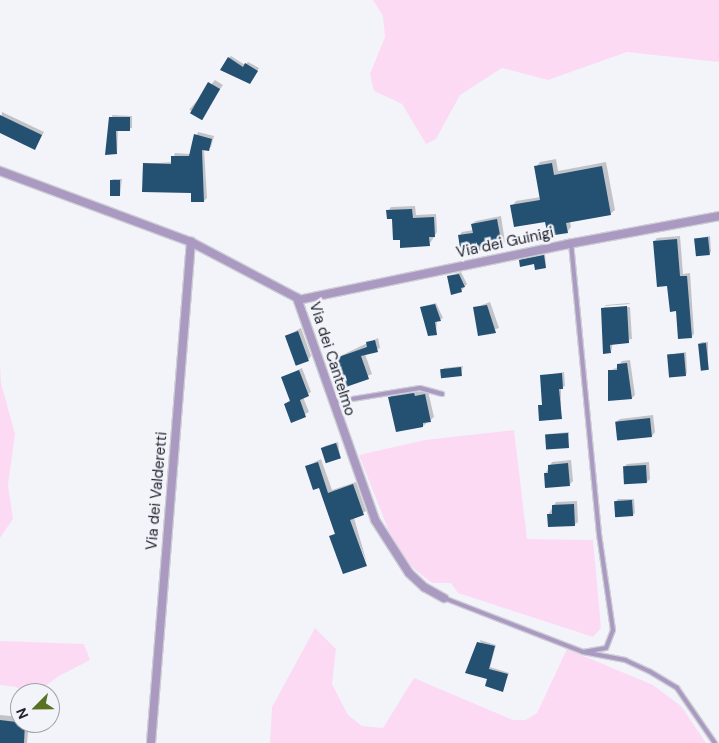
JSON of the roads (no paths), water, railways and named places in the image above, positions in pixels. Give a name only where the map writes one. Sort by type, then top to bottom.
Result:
[{"type":"street","name":"Via dei Cantelmo","points":[[0,172],[190,242],[246,269],[298,300],[370,508],[385,539],[416,580],[444,598]]},
{"type":"street","name":"Via dei Guinigi","points":[[298,300],[571,243],[719,216]]},
{"type":"street","name":"Via dei Valderetti","points":[[151,743],[190,242]]},
{"type":"lane","points":[[571,243],[599,534],[613,630],[606,648],[583,652]]},
{"type":"lane","points":[[332,402],[420,388],[442,394]]},
{"type":"lane","points":[[444,598],[583,652],[625,660],[677,688],[715,743]]}]
